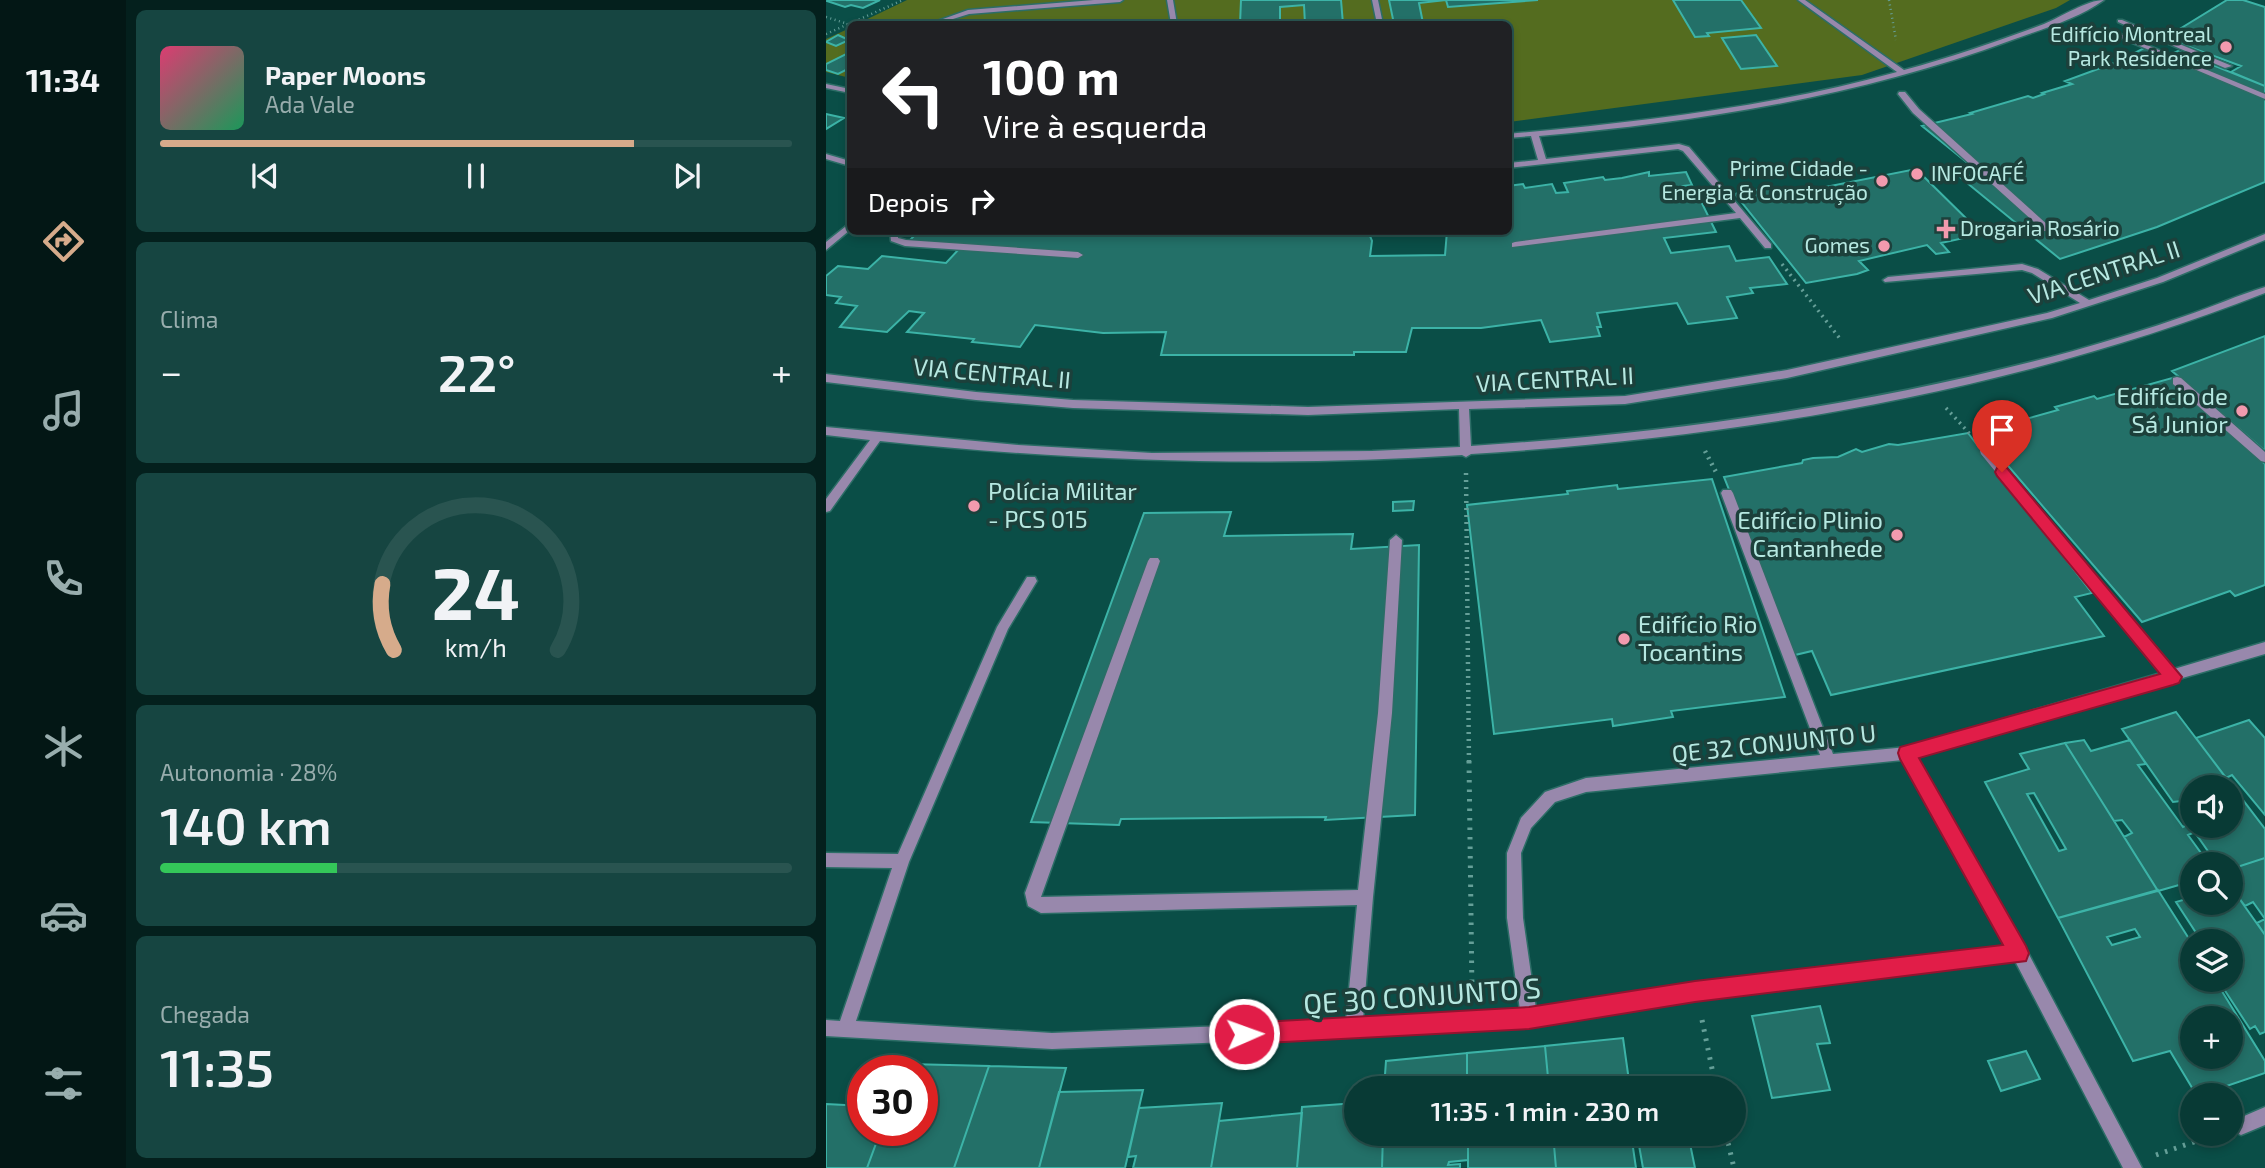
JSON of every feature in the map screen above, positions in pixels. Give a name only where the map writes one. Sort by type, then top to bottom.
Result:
[{"type":"street","points":[[941,21],[968,12],[1120,0]]},
{"type":"street","points":[[1170,0],[1174,21]]},
{"type":"street","points":[[1375,0],[1379,21]]},
{"type":"street","points":[[1512,136],[1756,104],[1840,89],[1970,54],[2073,15],[2101,0]]},
{"type":"street","points":[[2120,21],[2228,65]]},
{"type":"street","points":[[2104,29],[2265,97]]},
{"type":"street","points":[[826,86],[847,90]]},
{"type":"street","points":[[1902,94],[1916,111],[2047,229]]},
{"type":"street","points":[[1534,134],[1543,163]]},
{"type":"street","points":[[1512,166],[1679,146],[1686,149],[1768,246]]},
{"type":"street","points":[[826,156],[847,163]]},
{"type":"street","points":[[1515,245],[1743,215]]},
{"type":"street","points":[[826,247],[847,229]]},
{"type":"street","points":[[894,235],[894,239],[905,243],[1078,255]]},
{"type":"street","name":"VIA CENTRAL II","points":[[826,378],[1073,404],[1308,411],[1625,400],[1787,374],[2036,319],[2160,280],[2265,237]]},
{"type":"street","points":[[826,431],[1157,457],[1466,453],[1695,431],[1774,421],[2058,359],[2151,332],[2265,290]]},
{"type":"street","points":[[1464,406],[1466,453]]},
{"type":"street","points":[[826,508],[878,436]]},
{"type":"street","points":[[1985,452],[2173,677]]},
{"type":"street","points":[[1727,494],[1829,761]]},
{"type":"street","points":[[1354,1029],[1385,713],[1396,540]]},
{"type":"street","points":[[1154,561],[1033,893],[1033,901],[1041,905],[1365,897]]},
{"type":"street","points":[[845,1029],[902,861],[1003,627],[1031,581]]},
{"type":"street","name":"QE 32 CONJUNTO U","points":[[1529,1018],[1515,918],[1514,853],[1525,823],[1550,797],[1586,785],[1907,753],[2265,648]]},
{"type":"street","points":[[1907,753],[2019,953],[2132,1166]]},
{"type":"street","points":[[826,860],[902,861]]},
{"type":"street","name":"QE 30 CONJUNTO S","points":[[826,1028],[1052,1041],[1472,1022],[1529,1018],[1695,992],[2019,953]]},
{"type":"street","points":[[2243,1125],[2265,1116]]},
{"type":"lane","points":[[1801,0],[1904,73]]},
{"type":"lane","points":[[1888,280],[2022,267],[2035,271],[2087,303]]},
{"type":"lane","points":[[2177,381],[2265,458]]},
{"type":"path","points":[[856,21],[903,0]]},
{"type":"path","points":[[826,17],[847,23]]},
{"type":"path","points":[[826,34],[847,25]]},
{"type":"path","points":[[1768,246],[1856,360]]},
{"type":"path","points":[[1930,389],[1985,452]]},
{"type":"path","points":[[1695,431],[1727,494]]},
{"type":"path","points":[[1466,453],[1472,1022]]},
{"type":"path","points":[[1695,992],[1713,1076]]},
{"type":"path","points":[[1729,1146],[1734,1168]]},
{"type":"path","points":[[2132,1166],[2186,1146]]},
{"type":"green space","points":[[907,0],[2070,0],[2056,8],[1862,75],[1512,122],[1512,21],[863,21]]},
{"type":"green space","points":[[847,29],[847,77],[826,72],[826,39]]},
{"type":"building","points":[[880,0],[863,8],[851,5],[845,7],[827,1]]},
{"type":"building","points":[[1241,0],[1341,0],[1343,21],[1305,21],[1304,5],[1280,7],[1280,21],[1240,21]]},
{"type":"building","points":[[1389,0],[1446,0],[1419,3],[1423,21],[1393,21]]},
{"type":"building","points":[[1446,0],[1538,0],[1448,7]]},
{"type":"building","points":[[1673,0],[1741,0],[1761,28],[1707,33],[1709,36],[1695,37]]},
{"type":"building","name":"Edifício Montreal Park Residence","points":[[2227,0],[2243,0],[2265,7],[2265,86],[2231,72],[2241,66],[2165,38]]},
{"type":"building","points":[[838,35],[847,39],[836,46],[826,42]]},
{"type":"building","points":[[1756,35],[1777,66],[1741,69],[1722,38]]},
{"type":"building","points":[[2148,46],[2169,55],[2178,51],[2265,86],[2265,182],[2157,227],[2060,259],[1961,178],[1980,173],[1922,126],[2028,96],[2033,98],[2072,84],[2065,81],[2117,62]]},
{"type":"building","points":[[847,54],[847,70],[838,74],[826,70],[826,64]]},
{"type":"building","points":[[826,114],[844,118],[826,129]]},
{"type":"building","points":[[1916,169],[1982,234],[1941,243],[1949,252],[1936,254],[1927,245],[1859,261],[1868,270],[1857,274],[1806,283],[1735,194],[1772,187],[1780,196]]},
{"type":"building","points":[[1649,172],[1649,176],[1686,172],[1692,185],[1682,186],[1686,195],[1697,193],[1716,232],[1664,238],[1671,253],[1729,246],[1736,261],[1769,257],[1787,284],[1750,288],[1753,293],[1727,297],[1737,318],[1688,324],[1677,303],[1597,313],[1601,327],[1597,327],[1600,336],[1550,342],[1541,320],[1481,328],[1412,328],[1406,352],[1354,352],[1354,355],[1161,355],[1166,332],[1103,333],[1035,325],[1020,347],[907,332],[924,313],[909,311],[887,332],[840,327],[857,306],[836,303],[841,297],[826,295],[826,276],[838,266],[868,269],[882,256],[946,263],[960,248],[908,242],[915,235],[1370,235],[1372,241],[1370,256],[1445,255],[1447,235],[1512,235],[1512,185],[1523,184],[1525,188],[1552,184],[1556,193],[1568,192],[1564,183],[1603,177],[1605,180]]},
{"type":"building","name":"Edifício de Sá Junior","points":[[2265,336],[2265,451],[2172,371]]},
{"type":"building","points":[[2172,378],[2265,464],[2265,585],[2235,596],[2230,591],[2142,622],[1979,432],[2058,410],[2055,407],[2094,396],[2097,399]]},
{"type":"building","name":"Edifício Plinio Cantanhede","points":[[1968,433],[2092,593],[2075,597],[2104,636],[1831,695],[1812,651],[1795,655],[1724,477],[1802,463],[1803,460],[1813,458],[1838,457],[1856,449],[1862,452],[1889,444],[1898,445]]},
{"type":"building","name":"Edifício Rio Tocantins","points":[[1712,479],[1785,697],[1671,711],[1673,717],[1613,726],[1612,719],[1494,734],[1467,505],[1568,494],[1567,491],[1617,485],[1618,489]]},
{"type":"building","points":[[1414,501],[1413,510],[1393,511],[1393,502]]},
{"type":"building","points":[[1231,512],[1224,536],[1353,534],[1351,549],[1419,545],[1415,815],[1325,820],[1326,817],[1121,819],[1119,825],[1031,822],[1144,513]]},
{"type":"building","points":[[2176,712],[2224,775],[2180,775],[2180,801],[2173,802],[2122,729]]},
{"type":"building","points":[[2249,720],[2265,738],[2265,815],[2243,788],[2243,775],[2224,775],[2196,738]]},
{"type":"building","points":[[2084,740],[2091,751],[2130,740],[2146,764],[2138,765],[2180,823],[2180,838],[2190,838],[2200,852],[2180,852],[2180,885],[2158,891],[2124,837],[2132,833],[2122,820],[2114,821],[2065,743]]},
{"type":"building","points":[[2065,743],[2158,891],[2058,918],[1985,782],[2029,769],[2020,754]],"holes":[[[2034,793],[2066,849],[2059,851],[2027,794]]]},
{"type":"building","points":[[2243,800],[2265,829],[2265,858],[2243,865],[2243,852],[2209,852],[2199,838],[2243,838]]},
{"type":"building","points":[[2265,858],[2265,919],[2253,902],[2245,906],[2243,903],[2243,865]]},
{"type":"building","points":[[2158,890],[2183,929],[2180,929],[2180,992],[2222,992],[2231,1006],[2180,1006],[2180,1068],[2170,1051],[2133,1061],[2058,918]],"holes":[[[2135,929],[2140,937],[2112,945],[2107,937]]]},
{"type":"building","points":[[2243,904],[2265,935],[2265,1032],[2260,1034],[2255,1026],[2250,1029],[2243,1018],[2243,1006],[2235,1006],[2226,992],[2243,992],[2243,929],[2194,929],[2184,915],[2243,915]]},
{"type":"building","points":[[2265,919],[2265,935],[2257,923]]},
{"type":"building","points":[[1820,1006],[1830,1043],[1817,1044],[1830,1090],[1772,1098],[1752,1016]]},
{"type":"building","points":[[2243,1025],[2265,1061],[2265,1073],[2235,1083],[2189,1083],[2181,1069],[2243,1069]]},
{"type":"building","points":[[1623,1038],[1628,1076],[1548,1076],[1545,1046]]},
{"type":"building","points":[[1545,1046],[1548,1076],[1467,1076],[1467,1053]]},
{"type":"building","points":[[2026,1051],[2040,1079],[2001,1091],[1988,1061]]},
{"type":"building","points":[[1467,1053],[1467,1076],[1385,1076],[1386,1061]]},
{"type":"building","points":[[938,1065],[989,1066],[954,1168],[867,1168],[875,1146],[938,1146]]},
{"type":"building","points":[[989,1066],[1066,1068],[1039,1168],[954,1168]]},
{"type":"building","points":[[1143,1090],[1125,1168],[1039,1168],[1059,1092]]},
{"type":"building","points":[[1222,1103],[1211,1168],[1133,1168],[1136,1156],[1128,1157],[1139,1108]]},
{"type":"building","points":[[826,1104],[847,1105],[847,1146],[875,1146],[867,1168],[826,1168]]},
{"type":"building","points":[[1344,1104],[1344,1146],[1383,1146],[1382,1168],[1297,1168],[1302,1107]]},
{"type":"building","points":[[1302,1113],[1297,1168],[1211,1168],[1219,1121]]},
{"type":"building","points":[[1383,1146],[1468,1146],[1468,1160],[1449,1162],[1448,1165],[1460,1164],[1460,1168],[1382,1168]]},
{"type":"building","points":[[1468,1146],[1554,1146],[1556,1168],[1468,1168]]},
{"type":"building","points":[[1554,1146],[1633,1146],[1636,1168],[1556,1168]]},
{"type":"building","points":[[1639,1146],[1690,1146],[1695,1168],[1643,1168]]},
{"type":"place","name":"Edifício Montreal Park Residence","points":[[2226,47]]},
{"type":"place","name":"INFOCAFÉ","points":[[1917,174]]},
{"type":"place","name":"Prime Cidade - Energia & Construção","points":[[1882,181]]},
{"type":"place","name":"Drogaria Rosário","points":[[1946,229]]},
{"type":"place","name":"Gomes","points":[[1884,246]]},
{"type":"place","name":"Edifício de Sá Junior","points":[[2242,411]]},
{"type":"place","name":"Polícia Militar - PCS 015","points":[[974,506]]},
{"type":"place","name":"Edifício Plinio Cantanhede","points":[[1897,535]]},
{"type":"place","name":"Edifício Rio Tocantins","points":[[1624,639]]},
{"type":"route","points":[[1244,1034],[1529,1018],[1695,992],[2019,953],[1907,753],[2173,677],[2002,472]]}]
